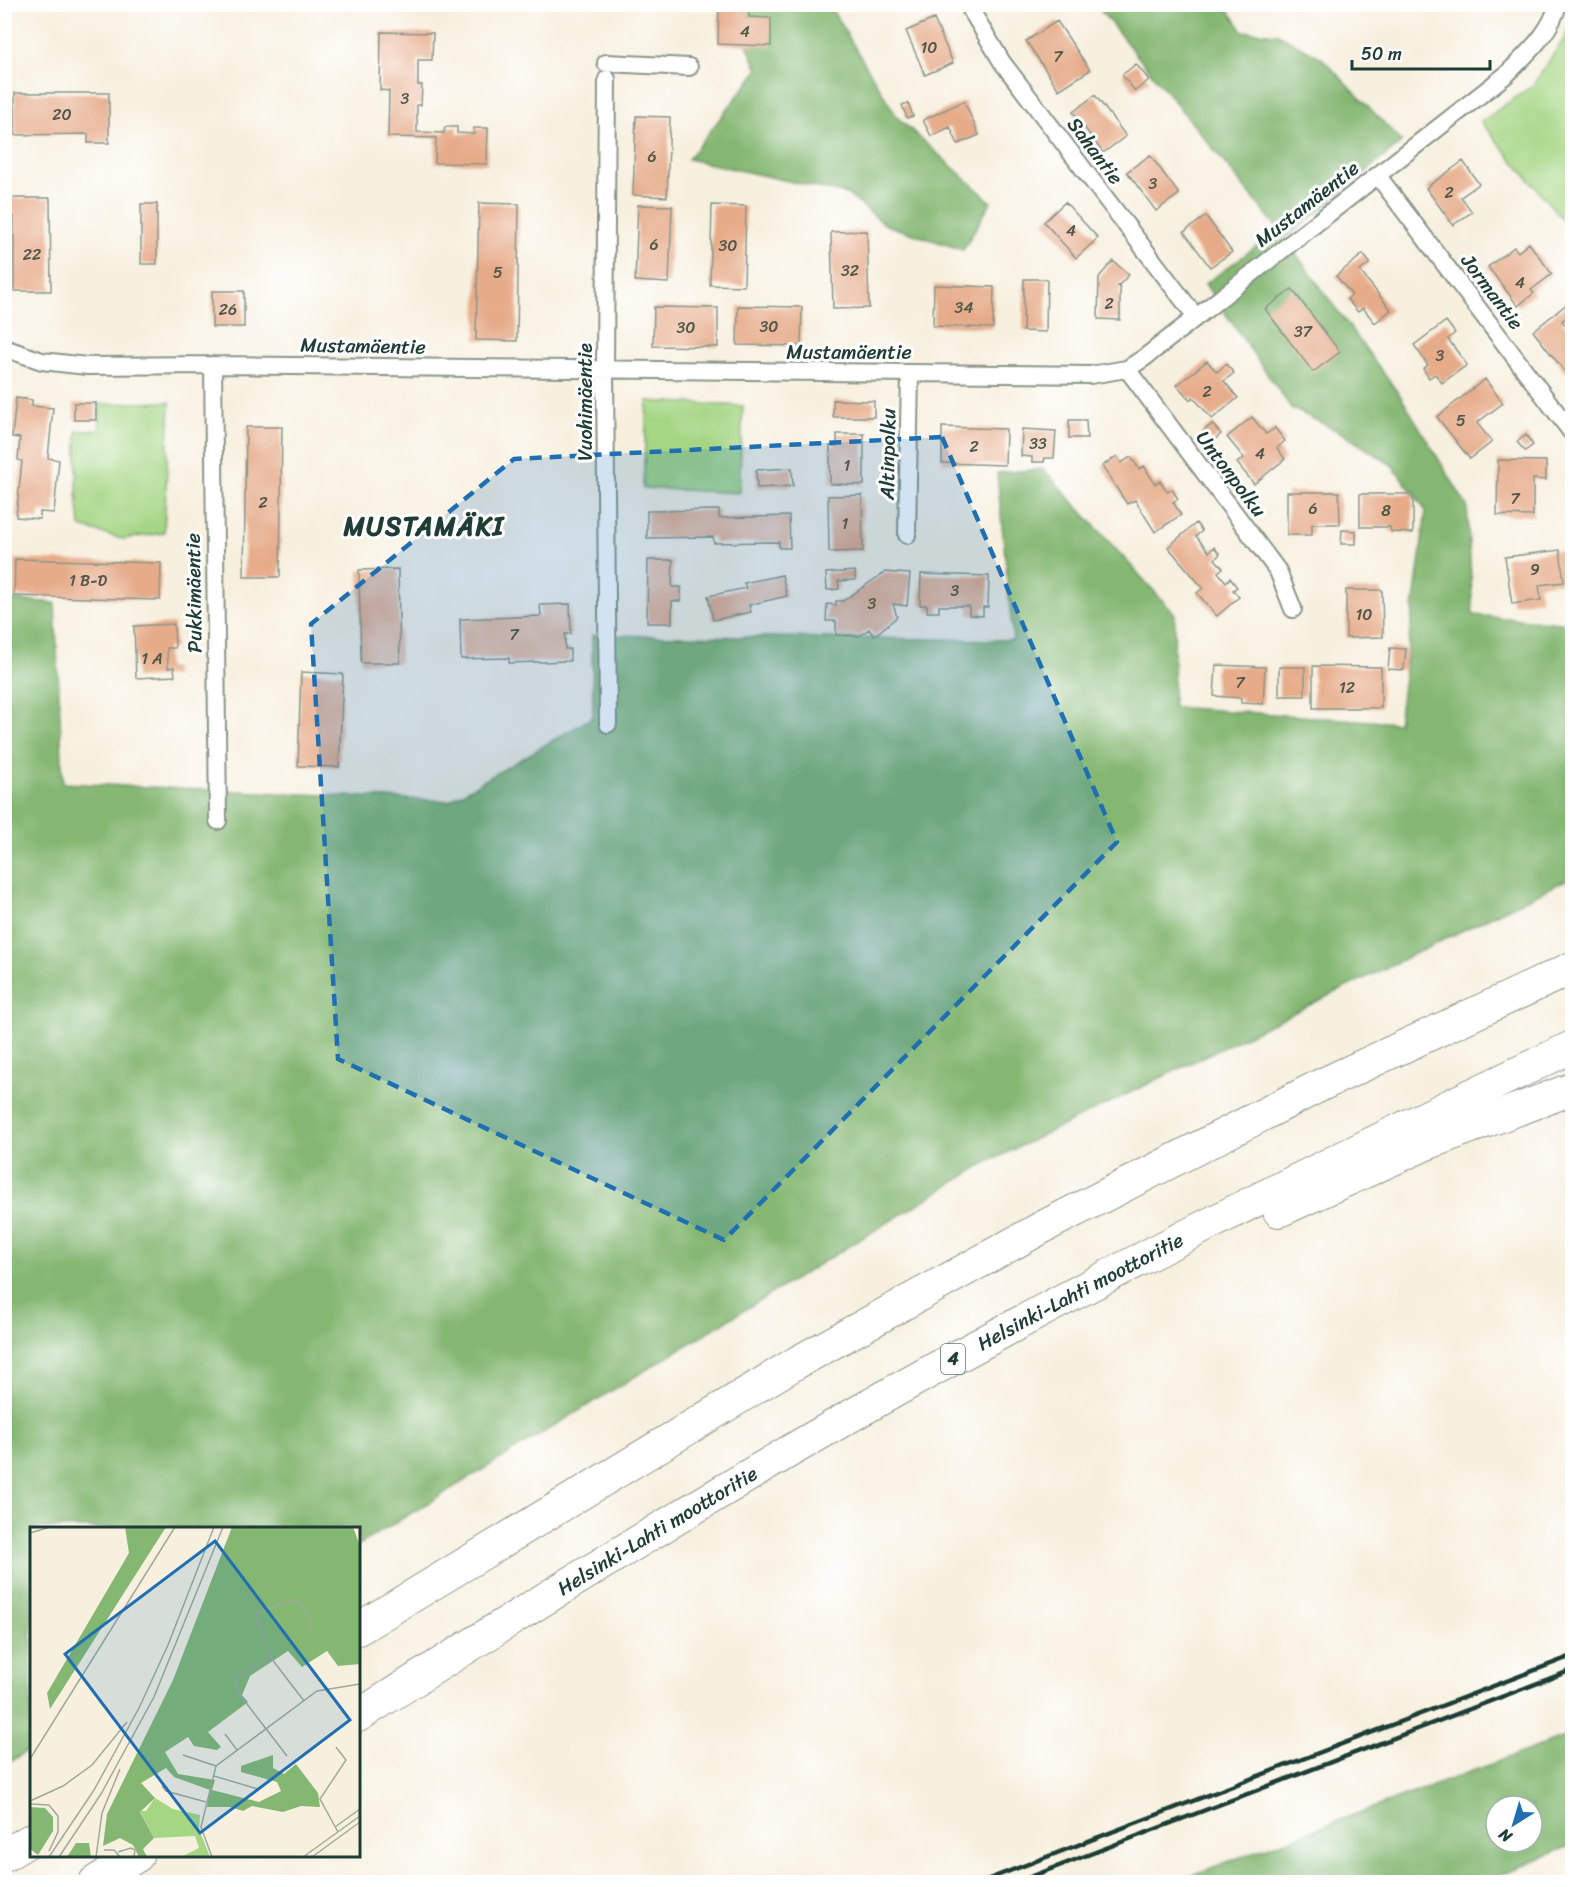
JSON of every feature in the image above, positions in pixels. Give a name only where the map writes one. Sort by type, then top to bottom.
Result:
[{"type":"highway","points":[[360,1628],[796,1363],[1053,1222],[1321,1085],[1572,949]]},
{"type":"highway","points":[[1321,1085],[1572,968]]},
{"type":"highway","name":"Helsinki-Lahti moottoritie","points":[[360,1715],[644,1538],[841,1422],[970,1350],[1167,1245],[1358,1148],[1572,1047]]},
{"type":"highway","points":[[1167,1245],[1241,1229],[1426,1144],[1572,1089]]},
{"type":"highway","points":[[4,1856],[30,1840]]},
{"type":"highway","points":[[95,1882],[135,1857]]},
{"type":"street","name":"Mustamäentie","points":[[4,348],[42,361],[87,366],[213,364],[1090,375],[1127,369],[1507,74],[1540,39],[1555,18],[1558,4]]},
{"type":"street","name":"Sahantie","points":[[968,5],[1002,62],[1196,317]]},
{"type":"street","name":"Vuohimäentie","points":[[608,724],[605,370],[607,71],[689,67]]},
{"type":"street","name":"Jormantie","points":[[1378,176],[1572,433]]},
{"type":"street","name":"Pukkimäentie","points":[[213,364],[218,821]]},
{"type":"street","name":"Untonpolku","points":[[1127,369],[1278,571],[1293,609]]},
{"type":"street","name":"Altinpolku","points":[[908,535],[910,373]]},
{"type":"highlighted area","points":[[942,437],[1117,842],[724,1240],[338,1059],[311,624],[514,459]]},
{"type":"green space","points":[[730,5],[829,5],[897,117],[991,202],[963,250],[886,225],[847,194],[688,159],[758,70]]},
{"type":"green space","points":[[1096,5],[1225,5],[1243,31],[1278,34],[1322,58],[1402,142],[1285,239],[1401,397],[1467,506],[1473,615],[1572,624],[1572,877],[982,1165],[360,1544],[360,1527],[30,1527],[30,1749],[5,1765],[5,599],[55,603],[63,783],[449,801],[593,717],[592,635],[1013,640],[997,473],[1043,469],[1175,614],[1173,707],[1398,723],[1426,511],[1392,465],[1340,432],[1291,408],[1205,284],[1279,230]]},
{"type":"green space","points":[[1572,11],[1572,231],[1481,122],[1533,85],[1566,36]]},
{"type":"green space","points":[[647,401],[743,406],[739,493],[643,488]]},
{"type":"green space","points":[[170,402],[164,533],[123,539],[80,527],[77,491],[77,431],[100,430],[99,404]]},
{"type":"green space","points":[[1572,1734],[1572,1845],[1482,1882],[1173,1882]]},
{"type":"building","points":[[719,4],[749,4],[749,17],[771,18],[771,46],[718,44]]},
{"type":"building","points":[[456,5],[469,5],[468,13],[456,13]]},
{"type":"building","points":[[934,19],[953,63],[925,75],[906,31]]},
{"type":"building","points":[[1057,21],[1090,70],[1059,90],[1026,41]]},
{"type":"building","points":[[381,32],[433,33],[432,60],[418,60],[418,85],[422,85],[421,105],[417,105],[417,132],[444,133],[445,127],[457,127],[457,133],[474,134],[474,128],[488,128],[487,164],[435,163],[436,138],[388,137],[389,91],[380,90]]},
{"type":"building","points":[[1136,64],[1149,80],[1135,91],[1122,75]]},
{"type":"building","points":[[15,93],[109,93],[109,143],[88,143],[88,134],[15,135]]},
{"type":"building","points":[[1095,95],[1126,136],[1103,153],[1073,112]]},
{"type":"building","points":[[964,101],[979,135],[958,144],[950,127],[931,136],[923,120]]},
{"type":"building","points":[[908,103],[913,116],[907,118],[902,105]]},
{"type":"building","points":[[636,116],[670,117],[667,197],[633,195]]},
{"type":"building","points":[[1150,155],[1179,194],[1156,211],[1127,172]]},
{"type":"building","points":[[1463,161],[1479,184],[1461,197],[1472,212],[1453,225],[1426,188]]},
{"type":"building","points":[[4,198],[50,198],[51,291],[14,291],[14,217],[4,217]]},
{"type":"building","points":[[1065,202],[1098,238],[1076,258],[1044,222]]},
{"type":"building","points":[[479,203],[519,204],[517,341],[476,340]]},
{"type":"building","points":[[141,204],[157,204],[157,264],[141,264]]},
{"type":"building","points":[[638,205],[672,206],[669,283],[635,281]]},
{"type":"building","points":[[712,205],[746,206],[744,286],[710,285]]},
{"type":"building","points":[[1206,216],[1232,252],[1210,267],[1184,232]]},
{"type":"building","points":[[867,231],[869,308],[833,309],[831,232]]},
{"type":"building","points":[[1529,243],[1552,274],[1531,290],[1534,293],[1518,306],[1488,267],[1514,247],[1518,252]]},
{"type":"building","points":[[1363,254],[1370,263],[1360,271],[1391,310],[1375,323],[1363,308],[1358,312],[1347,299],[1352,295],[1336,276]]},
{"type":"building","points":[[1113,261],[1129,275],[1118,286],[1120,287],[1120,320],[1098,319],[1099,277]]},
{"type":"building","points":[[1024,279],[1047,279],[1046,332],[1023,331]]},
{"type":"building","points":[[934,285],[994,287],[993,328],[933,326]]},
{"type":"building","points":[[1292,289],[1340,352],[1313,372],[1265,309]]},
{"type":"building","points":[[212,291],[244,291],[244,327],[212,327]]},
{"type":"building","points":[[1568,303],[1572,308],[1572,313],[1562,321],[1572,334],[1572,366],[1565,372],[1533,331]]},
{"type":"building","points":[[738,306],[802,307],[801,346],[737,345]]},
{"type":"building","points":[[654,307],[718,308],[718,347],[653,346]]},
{"type":"building","points":[[1446,321],[1455,333],[1448,339],[1467,365],[1442,383],[1435,374],[1429,378],[1423,369],[1428,365],[1414,345]]},
{"type":"building","points":[[1207,361],[1217,372],[1226,364],[1234,373],[1224,381],[1238,398],[1212,419],[1193,397],[1190,400],[1177,385]]},
{"type":"building","points":[[1485,379],[1503,403],[1477,423],[1492,442],[1470,459],[1437,417]]},
{"type":"building","points":[[16,398],[32,400],[32,406],[53,408],[48,458],[59,460],[54,513],[40,512],[40,519],[16,517],[22,461],[18,460],[20,438],[12,437]]},
{"type":"building","points":[[833,400],[874,401],[874,417],[833,417]]},
{"type":"building","points":[[74,403],[96,403],[96,420],[74,420]]},
{"type":"building","points":[[1252,417],[1266,434],[1275,428],[1285,441],[1277,448],[1285,459],[1254,484],[1237,463],[1244,458],[1227,437]]},
{"type":"building","points":[[1069,420],[1086,420],[1087,438],[1069,438]]},
{"type":"building","points":[[1212,424],[1221,434],[1212,442],[1202,432]]},
{"type":"building","points":[[246,427],[282,427],[280,577],[244,577]]},
{"type":"building","points":[[942,427],[1006,429],[1005,465],[942,463]]},
{"type":"building","points":[[1022,429],[1056,431],[1054,458],[1045,458],[1044,462],[1032,462],[1032,457],[1021,456]]},
{"type":"building","points":[[837,434],[864,434],[864,485],[830,484],[830,446],[837,446]]},
{"type":"building","points":[[1526,435],[1533,445],[1525,451],[1517,442]]},
{"type":"building","points":[[1117,456],[1121,463],[1131,457],[1139,469],[1144,466],[1155,484],[1160,481],[1167,492],[1172,489],[1178,499],[1173,502],[1181,515],[1155,532],[1135,500],[1127,504],[1102,466]]},
{"type":"building","points":[[1498,460],[1546,461],[1546,480],[1533,479],[1533,516],[1497,515]]},
{"type":"building","points":[[792,468],[793,486],[757,488],[756,470]]},
{"type":"building","points":[[1287,492],[1339,492],[1340,524],[1312,524],[1312,535],[1287,535]]},
{"type":"building","points":[[1360,494],[1413,494],[1413,533],[1391,532],[1390,527],[1360,527]]},
{"type":"building","points":[[862,495],[863,551],[829,552],[828,496]]},
{"type":"building","points":[[719,510],[719,518],[789,516],[790,548],[779,548],[779,542],[714,543],[713,537],[647,538],[647,511]]},
{"type":"building","points":[[1196,523],[1202,531],[1196,536],[1209,552],[1214,547],[1220,554],[1215,559],[1223,568],[1218,572],[1226,582],[1230,578],[1237,587],[1233,590],[1239,597],[1217,616],[1197,593],[1203,588],[1168,547]]},
{"type":"building","points":[[1342,530],[1356,531],[1356,544],[1341,544]]},
{"type":"building","points":[[1560,550],[1564,582],[1539,585],[1541,600],[1512,604],[1505,557]]},
{"type":"building","points":[[15,559],[161,563],[160,600],[14,596]]},
{"type":"building","points":[[648,560],[673,560],[672,587],[681,587],[681,601],[672,601],[672,623],[647,623]]},
{"type":"building","points":[[398,569],[400,663],[361,663],[359,570]]},
{"type":"building","points":[[855,571],[855,580],[838,581],[839,589],[827,590],[826,573]]},
{"type":"building","points":[[885,572],[910,574],[907,606],[893,604],[897,617],[874,636],[869,629],[860,636],[836,635],[836,621],[826,621],[827,604],[836,605],[836,601],[843,601]]},
{"type":"building","points":[[921,574],[989,576],[988,607],[983,607],[983,616],[969,615],[969,606],[939,606],[939,612],[927,612],[927,605],[920,605]]},
{"type":"building","points":[[782,575],[787,596],[749,605],[751,612],[713,620],[708,596],[746,588],[744,583]]},
{"type":"building","points":[[1346,590],[1382,590],[1383,637],[1346,638]]},
{"type":"building","points":[[570,604],[571,634],[565,634],[565,649],[570,649],[570,661],[509,663],[509,658],[461,659],[460,619],[541,616],[540,605]]},
{"type":"building","points":[[174,624],[175,648],[167,648],[168,668],[174,667],[175,676],[136,678],[134,626]]},
{"type":"building","points":[[1390,648],[1406,649],[1404,670],[1388,669]]},
{"type":"building","points":[[1216,665],[1265,667],[1263,704],[1241,703],[1241,698],[1214,696]]},
{"type":"building","points":[[1313,666],[1381,667],[1381,708],[1313,708]]},
{"type":"building","points":[[1279,667],[1305,667],[1305,696],[1279,696]]},
{"type":"building","points":[[301,672],[343,674],[339,767],[298,766]]},
{"type":"railway","points":[[981,1882],[1572,1656]]},
{"type":"railway","points":[[1017,1882],[1572,1670]]},
{"type":"district","name":"MUSTAMÄKI","points":[[424,526]]}]
